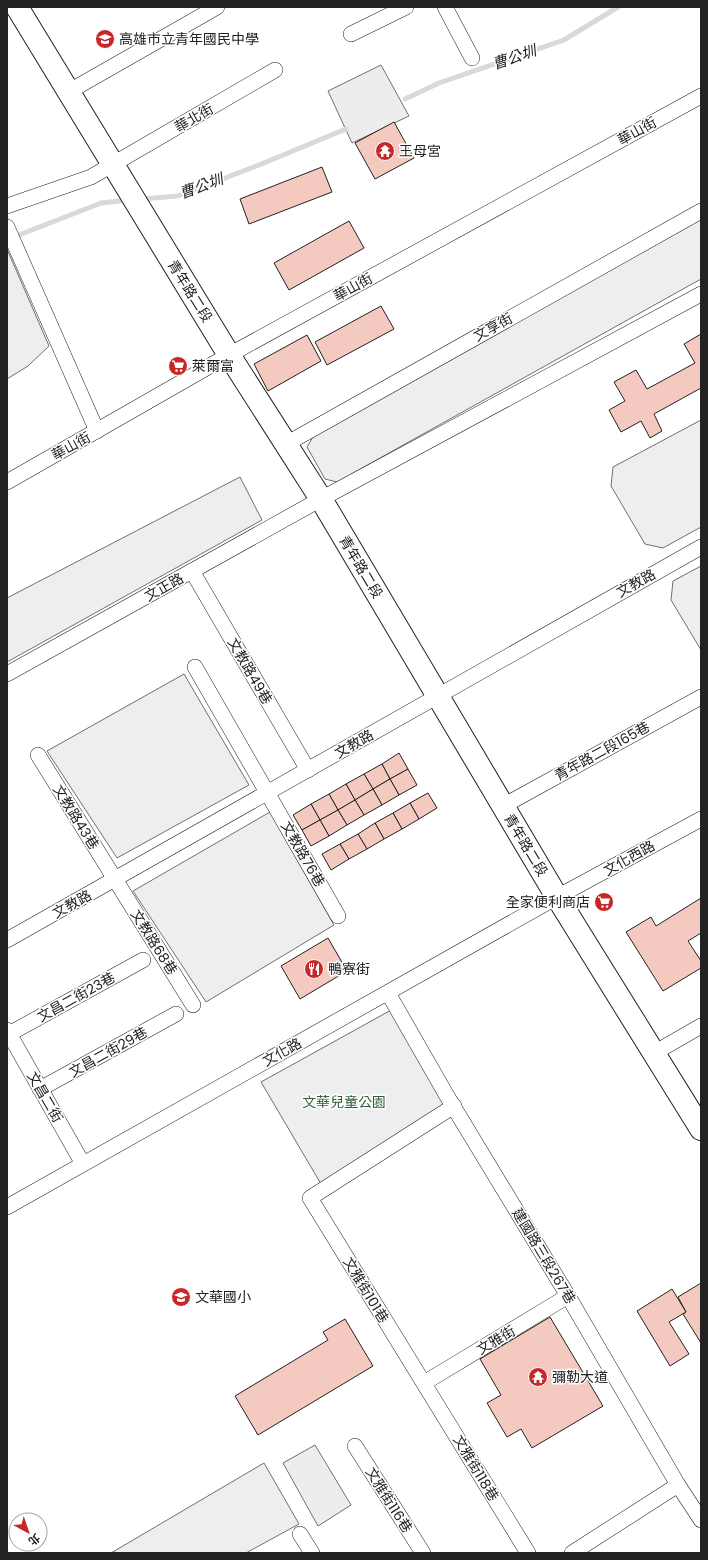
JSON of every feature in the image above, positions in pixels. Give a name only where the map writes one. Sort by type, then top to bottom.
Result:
[{"type":"street","name":"青年路二段","points":[[17,7],[229,355],[321,499],[557,897],[701,1129]]},
{"type":"street","points":[[68,92],[217,7]]},
{"type":"street","points":[[351,34],[406,7]]},
{"type":"street","points":[[445,7],[472,58]]},
{"type":"street","name":"華北街","points":[[7,206],[91,177],[275,70]]},
{"type":"street","name":"華山街","points":[[7,482],[229,355],[701,96]]},
{"type":"street","name":"文享街","points":[[286,444],[701,211]]},
{"type":"street","points":[[8,228],[97,431]]},
{"type":"street","points":[[321,499],[701,294]]},
{"type":"street","name":"文正路","points":[[7,674],[321,499]]},
{"type":"street","name":"文教路","points":[[7,940],[701,546]]},
{"type":"street","name":"文教路49巷","points":[[192,571],[308,770]]},
{"type":"street","name":"文教路76巷","points":[[196,667],[338,916]]},
{"type":"street","name":"青年路二段165巷","points":[[503,806],[701,697]]},
{"type":"street","name":"文教路43巷","points":[[38,755],[115,880]]},
{"type":"street","name":"文化西路","points":[[557,897],[701,818]]},
{"type":"street","name":"文教路68巷","points":[[115,880],[193,1005]]},
{"type":"street","name":"文化路","points":[[7,1207],[557,897]]},
{"type":"street","name":"文昌二街23巷","points":[[8,1032],[143,960]]},
{"type":"street","name":"建國路三段267巷","points":[[388,993],[568,1296],[678,1485],[701,1520]]},
{"type":"street","name":"文昌二街29巷","points":[[40,1089],[176,1014]]},
{"type":"street","points":[[654,1053],[701,1026]]},
{"type":"street","name":"文昌二街","points":[[8,1032],[83,1164]]},
{"type":"street","name":"文雅街101巷","points":[[424,1383],[310,1198],[454,1106]]},
{"type":"street","name":"文雅街","points":[[424,1383],[568,1296]]},
{"type":"street","name":"文雅街118巷","points":[[424,1383],[528,1553]]},
{"type":"street","name":"文雅街116巷","points":[[355,1446],[423,1553]]},
{"type":"street","points":[[572,1553],[678,1485]]},
{"type":"street","points":[[300,1534],[312,1553]]},
{"type":"green space","points":[[701,219],[701,279],[337,482],[325,479],[307,447],[313,437]]},
{"type":"green space","points":[[7,249],[49,346],[28,366],[7,379]]},
{"type":"green space","points":[[701,420],[701,527],[663,548],[645,544],[611,486],[613,467]]},
{"type":"green space","points":[[240,477],[262,520],[7,662],[7,598]]},
{"type":"green space","points":[[701,566],[701,650],[671,600],[673,581]]},
{"type":"green space","points":[[184,674],[249,785],[117,858],[47,751]]},
{"type":"green space","points":[[270,812],[334,925],[206,1002],[133,891]]},
{"type":"green space","name":"文華兒童公園","points":[[393,1009],[448,1103],[321,1184],[261,1082]]},
{"type":"green space","points":[[264,1463],[299,1524],[246,1553],[111,1553]]},
{"type":"shaded area","points":[[381,65],[409,116],[352,143],[328,91]]},
{"type":"shaded area","points":[[315,1445],[351,1505],[318,1526],[283,1463]]},
{"type":"building","name":"王母宮","points":[[394,122],[414,158],[375,179],[355,143]]},
{"type":"building","points":[[322,167],[332,192],[249,224],[240,199]]},
{"type":"building","points":[[349,221],[364,248],[289,290],[274,263]]},
{"type":"building","points":[[381,306],[394,329],[327,365],[315,342]]},
{"type":"building","points":[[701,334],[701,388],[654,414],[662,431],[650,438],[641,421],[621,432],[609,410],[625,401],[614,382],[636,370],[647,389],[695,363],[684,344]]},
{"type":"building","points":[[307,335],[321,361],[268,391],[254,364]]},
{"type":"building","points":[[399,753],[408,769],[390,779],[382,764]]},
{"type":"building","points":[[382,764],[390,779],[373,789],[364,774]]},
{"type":"building","points":[[408,769],[417,785],[399,795],[390,779]]},
{"type":"building","points":[[364,774],[373,789],[355,800],[346,784]]},
{"type":"building","points":[[390,779],[399,795],[382,805],[373,789]]},
{"type":"building","points":[[346,784],[355,800],[338,810],[329,794]]},
{"type":"building","points":[[373,789],[382,805],[364,815],[355,800]]},
{"type":"building","points":[[428,793],[437,808],[419,819],[410,803]]},
{"type":"building","points":[[329,794],[338,810],[320,820],[311,804]]},
{"type":"building","points":[[355,800],[364,815],[347,825],[338,810]]},
{"type":"building","points":[[410,803],[419,819],[402,829],[393,813]]},
{"type":"building","points":[[311,804],[320,820],[302,830],[293,815]]},
{"type":"building","points":[[338,810],[347,825],[329,836],[320,820]]},
{"type":"building","points":[[393,813],[402,829],[384,839],[375,823]]},
{"type":"building","points":[[320,820],[329,836],[311,846],[302,830]]},
{"type":"building","points":[[375,823],[384,839],[367,849],[358,834]]},
{"type":"building","points":[[358,834],[367,849],[349,859],[340,844]]},
{"type":"building","points":[[340,844],[349,859],[331,870],[322,854]]},
{"type":"building","points":[[701,898],[701,933],[688,941],[701,961],[701,968],[663,991],[626,932],[651,917],[656,926]]},
{"type":"building","name":"鴨寮街","points":[[328,938],[347,971],[300,999],[281,966]]},
{"type":"building","points":[[701,1283],[701,1343],[683,1314],[686,1312],[678,1297]]},
{"type":"building","points":[[672,1289],[686,1312],[669,1322],[689,1354],[670,1366],[637,1311]]},
{"type":"building","name":"彌勒大道","points":[[550,1317],[603,1406],[532,1448],[521,1429],[507,1437],[487,1403],[501,1395],[480,1359]]},
{"type":"building","points":[[345,1319],[373,1366],[258,1435],[235,1396],[328,1340],[323,1332]]},
{"type":"waterway","name":"曹公圳","points":[[405,99],[439,83],[564,40],[618,7]]},
{"type":"waterway","name":"曹公圳","points":[[141,199],[178,196],[259,165],[346,129]]},
{"type":"waterway","name":"曹公圳","points":[[14,237],[101,203],[129,200]]},
{"type":"place","name":"高雄市立青年國民中學","points":[[105,39]]},
{"type":"place","name":"王母宮","points":[[385,151]]},
{"type":"place","name":"萊爾富","points":[[178,366]]},
{"type":"place","name":"全家便利商店","points":[[604,902]]},
{"type":"place","name":"鴨寮街","points":[[314,969]]},
{"type":"place","name":"文華國小","points":[[181,1297]]},
{"type":"place","name":"彌勒大道","points":[[538,1377]]}]
